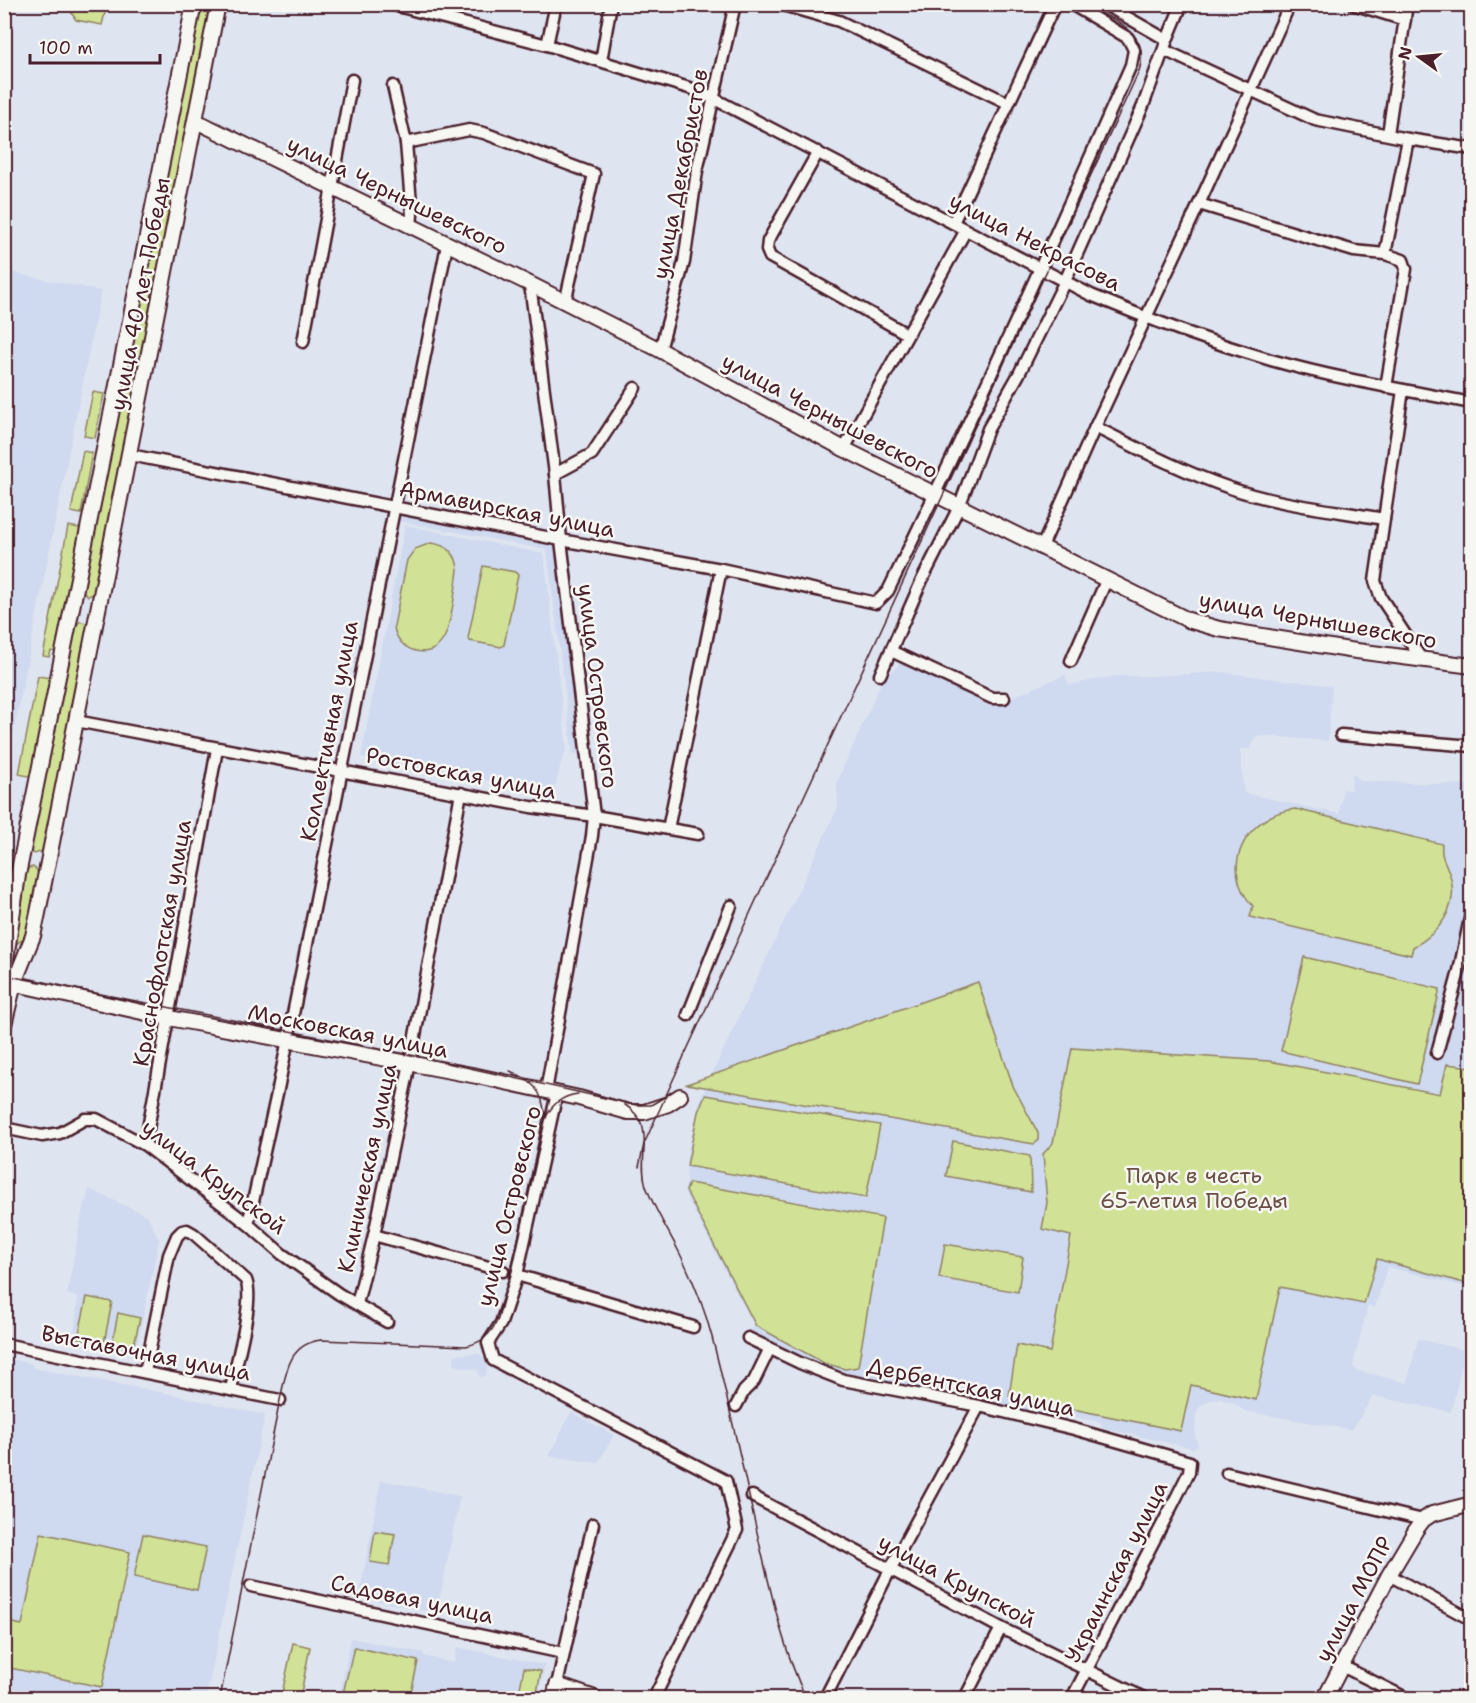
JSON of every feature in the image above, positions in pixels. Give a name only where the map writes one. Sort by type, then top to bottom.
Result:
[{"type":"main road","name":"улица 40 лет Победы","points":[[4,1025],[14,901],[194,4]]},
{"type":"main road","name":"улица 40 лет Победы","points":[[8,979],[33,936],[218,4]]},
{"type":"main road","name":"улица Чернышевского","points":[[196,121],[530,284],[660,350],[844,449],[1188,621],[1220,629],[1472,666]]},
{"type":"main road","points":[[77,588],[82,600],[88,603],[98,599],[101,592]]},
{"type":"main road","points":[[70,626],[79,616],[84,615],[89,618],[94,631]]},
{"type":"main road","points":[[25,845],[30,855],[37,858],[45,856],[49,850]]},
{"type":"main road","points":[[4,929],[14,901]]},
{"type":"main road","name":"Московская улица","points":[[8,979],[169,1018],[552,1092],[615,1107],[621,1111],[644,1112],[668,1104],[680,1096]]},
{"type":"main road","points":[[1423,1520],[1432,1514],[1472,1503]]},
{"type":"main road","name":"улица МОПР","points":[[1325,1698],[1389,1575],[1423,1520]]},
{"type":"main road","points":[[556,1692],[595,1698]]},
{"type":"street","name":"улица Некрасова","points":[[390,4],[547,45],[699,91],[1091,295],[1145,318],[1271,360],[1386,387],[1472,403]]},
{"type":"street","points":[[547,45],[556,4]]},
{"type":"street","points":[[601,61],[611,4]]},
{"type":"street","name":"улица Декабристов","points":[[660,350],[684,262],[697,171],[735,4]]},
{"type":"street","points":[[779,4],[838,21],[1008,103]]},
{"type":"street","points":[[953,223],[1055,4]]},
{"type":"street","points":[[935,495],[1041,268],[1131,65],[1134,50],[1128,38],[1071,4]]},
{"type":"street","points":[[1104,4],[1165,45],[1250,90],[1315,120],[1472,149]]},
{"type":"street","points":[[880,675],[922,580],[959,507],[988,429],[1019,374],[1065,281],[1143,106],[1182,4]]},
{"type":"street","points":[[1041,549],[1290,4]]},
{"type":"street","points":[[1353,4],[1405,21]]},
{"type":"street","points":[[1388,134],[1407,4]]},
{"type":"street","points":[[303,342],[352,80]]},
{"type":"street","points":[[393,86],[406,143],[411,226]]},
{"type":"street","points":[[406,143],[469,130],[484,133],[594,174],[565,303]]},
{"type":"street","points":[[1385,254],[1408,139]]},
{"type":"street","points":[[818,152],[768,241],[767,250],[770,257],[907,334]]},
{"type":"street","points":[[1200,204],[1354,251],[1385,254],[1404,260],[1406,268],[1386,387]]},
{"type":"street","points":[[844,449],[966,230]]},
{"type":"street","name":"Коллективная улица","points":[[248,1224],[287,1041],[447,244]]},
{"type":"street","name":"улица Островского","points":[[530,284],[555,474],[594,816],[552,1092],[517,1275],[501,1323],[488,1343],[493,1360],[726,1481],[736,1530],[654,1698]]},
{"type":"street","points":[[555,474],[592,454],[635,388]]},
{"type":"street","points":[[1403,390],[1375,581],[1381,598],[1422,660]]},
{"type":"street","points":[[1095,427],[1229,488],[1259,497],[1384,519]]},
{"type":"street","name":"Армавирская улица","points":[[130,455],[561,540],[721,569],[876,603],[888,591],[935,495]]},
{"type":"street","points":[[669,829],[721,569]]},
{"type":"street","points":[[1071,661],[1106,581]]},
{"type":"street","points":[[891,651],[992,698],[1004,698]]},
{"type":"street","name":"Ростовская улица","points":[[76,721],[567,813],[698,834]]},
{"type":"street","points":[[1341,735],[1472,746]]},
{"type":"street","name":"Краснофлотская улица","points":[[145,1144],[217,749]]},
{"type":"street","name":"Клиническая улица","points":[[357,1304],[374,1235],[409,1064],[461,793]]},
{"type":"street","points":[[688,1015],[731,906]]},
{"type":"street","points":[[1437,1053],[1459,971],[1472,909]]},
{"type":"street","name":"улица Крупской","points":[[4,1128],[42,1136],[60,1133],[85,1119],[96,1119],[145,1144],[248,1224],[282,1254],[339,1294],[387,1322]]},
{"type":"street","points":[[145,1372],[169,1255],[177,1236],[187,1230],[246,1280],[249,1288],[231,1390]]},
{"type":"street","points":[[374,1235],[503,1271]]},
{"type":"street","points":[[517,1275],[693,1327]]},
{"type":"street","name":"Дербентская улица","points":[[748,1338],[800,1363],[843,1380],[979,1406],[1074,1429],[1190,1462]]},
{"type":"street","name":"Выставочная улица","points":[[4,1344],[280,1400]]},
{"type":"street","points":[[736,1406],[744,1390],[754,1381],[770,1348]]},
{"type":"street","points":[[825,1698],[891,1568],[979,1406]]},
{"type":"street","name":"Украинская улица","points":[[1072,1698],[1189,1472],[1190,1462]]},
{"type":"street","points":[[1227,1473],[1423,1520]]},
{"type":"street","name":"улица Крупской","points":[[752,1497],[891,1568],[1001,1628],[1144,1698]]},
{"type":"street","points":[[556,1692],[593,1524]]},
{"type":"street","points":[[1389,1575],[1472,1620]]},
{"type":"street","name":"Садовая улица","points":[[251,1586],[563,1653]]},
{"type":"street","points":[[965,1698],[1001,1628]]},
{"type":"street","points":[[1342,1666],[1406,1698]]},
{"type":"shaded area","points":[[4,271],[101,291],[5,775]]},
{"type":"shaded area","points":[[401,512],[554,544],[583,754],[573,755],[547,550],[399,521]]},
{"type":"shaded area","points":[[405,525],[544,554],[567,750],[562,759],[556,784],[550,792],[361,757]]},
{"type":"shaded area","points":[[901,662],[995,704],[1065,675],[1069,685],[1115,676],[1220,672],[1332,686],[1328,741],[1255,737],[1250,749],[1240,749],[1244,793],[1339,814],[1343,789],[1351,790],[1352,773],[1361,781],[1471,785],[1471,1288],[1469,1288],[1470,1284],[1464,1283],[1462,1286],[1387,1267],[1375,1308],[1368,1305],[1353,1365],[1356,1370],[1407,1383],[1418,1339],[1465,1350],[1451,1412],[1373,1396],[1352,1430],[1244,1411],[1234,1403],[1221,1399],[1211,1400],[1200,1406],[1196,1415],[1195,1437],[1199,1446],[1192,1448],[1102,1428],[1101,1422],[1069,1416],[1065,1419],[841,1375],[749,1336],[753,1324],[684,1192],[687,1182],[686,1161],[700,1099],[838,807],[837,782],[881,683]]},
{"type":"shaded area","points":[[89,1189],[148,1216],[159,1240],[135,1355],[73,1344],[78,1298],[67,1294],[84,1202],[86,1202]]},
{"type":"shaded area","points":[[478,1353],[488,1362],[486,1376],[479,1377],[478,1370],[454,1365],[454,1355]]},
{"type":"shaded area","points":[[4,1358],[31,1363],[33,1368],[265,1415],[206,1698],[5,1698]]},
{"type":"shaded area","points":[[571,1412],[614,1435],[598,1463],[549,1456]]},
{"type":"shaded area","points":[[381,1480],[460,1496],[437,1613],[359,1597]]},
{"type":"shaded area","points":[[351,1638],[424,1653],[424,1656],[454,1663],[457,1647],[545,1665],[538,1698],[339,1698]]},
{"type":"green space","points":[[67,5],[107,5],[102,25],[76,20]]},
{"type":"green space","points":[[198,5],[211,5],[97,590],[88,596],[83,591],[83,586]]},
{"type":"green space","points":[[93,392],[104,394],[95,438],[84,436]]},
{"type":"green space","points":[[83,451],[92,453],[81,514],[71,512]]},
{"type":"green space","points":[[68,526],[80,528],[57,652],[51,651],[49,657],[43,656]]},
{"type":"green space","points":[[431,543],[450,551],[456,559],[458,570],[447,632],[438,646],[423,652],[415,651],[401,642],[394,626],[407,560],[415,549]]},
{"type":"green space","points":[[483,566],[515,572],[518,575],[504,645],[501,647],[470,641],[468,638]]},
{"type":"green space","points":[[80,621],[88,624],[89,629],[42,851],[35,854],[29,847],[76,626]]},
{"type":"green space","points":[[38,676],[51,678],[33,773],[28,776],[19,774]]},
{"type":"green space","points":[[1295,809],[1442,844],[1443,858],[1451,879],[1452,900],[1438,928],[1413,947],[1411,955],[1250,917],[1253,906],[1242,891],[1238,876],[1238,860],[1242,845],[1263,821],[1278,813]]},
{"type":"green space","points":[[33,867],[37,870],[38,875],[27,930],[24,938],[15,945],[12,943],[25,872]]},
{"type":"green space","points":[[1304,957],[1440,989],[1417,1084],[1281,1051]]},
{"type":"green space","points":[[978,982],[1013,1086],[1038,1133],[1038,1141],[1034,1144],[687,1084]]},
{"type":"green space","name":"Парк в честь 65-летия Победы","points":[[1072,1048],[1269,1061],[1440,1094],[1447,1064],[1471,1067],[1471,1285],[1377,1259],[1364,1304],[1280,1287],[1256,1400],[1191,1385],[1181,1431],[1009,1396],[1017,1345],[1050,1352],[1071,1236],[1042,1229],[1047,1203],[1043,1154],[1053,1143]]},
{"type":"green space","points":[[705,1095],[880,1125],[866,1198],[687,1166],[698,1112]]},
{"type":"green space","points":[[953,1141],[1030,1156],[1031,1192],[946,1176]]},
{"type":"green space","points":[[689,1183],[883,1218],[858,1367],[845,1369],[824,1363],[756,1326],[686,1191]]},
{"type":"green space","points":[[945,1244],[1023,1257],[1018,1292],[939,1278]]},
{"type":"green space","points":[[87,1297],[112,1302],[104,1343],[78,1338]]},
{"type":"green space","points":[[118,1313],[140,1318],[133,1349],[112,1345]]},
{"type":"green space","points":[[375,1531],[395,1534],[389,1565],[370,1562]]},
{"type":"green space","points":[[41,1533],[130,1552],[102,1687],[5,1667],[5,1621],[22,1625]]},
{"type":"green space","points":[[143,1534],[206,1547],[197,1590],[134,1577]]},
{"type":"green space","points":[[293,1643],[310,1647],[300,1698],[281,1698]]},
{"type":"green space","points":[[354,1647],[418,1661],[410,1698],[342,1698]]},
{"type":"green space","points":[[524,1668],[541,1671],[536,1698],[518,1698]]},
{"type":"tram line","points":[[639,1167],[644,1144],[673,1080],[1139,71],[1142,57],[1135,36],[1118,22],[1084,4]]},
{"type":"tram line","points":[[4,975],[411,1055],[636,1105],[651,1105],[666,1096]]},
{"type":"tram line","points":[[220,1698],[284,1380],[290,1361],[295,1354],[302,1347],[321,1340],[466,1346],[477,1343],[485,1337],[498,1319],[516,1249],[544,1114],[539,1092],[530,1082],[510,1071]]},
{"type":"tram line","points":[[545,1120],[550,1109],[558,1102],[578,1094]]},
{"type":"tram line","points":[[624,1104],[635,1113],[641,1122],[644,1132],[643,1163],[646,1186],[689,1272],[709,1326],[775,1607],[791,1662],[806,1698]]}]
